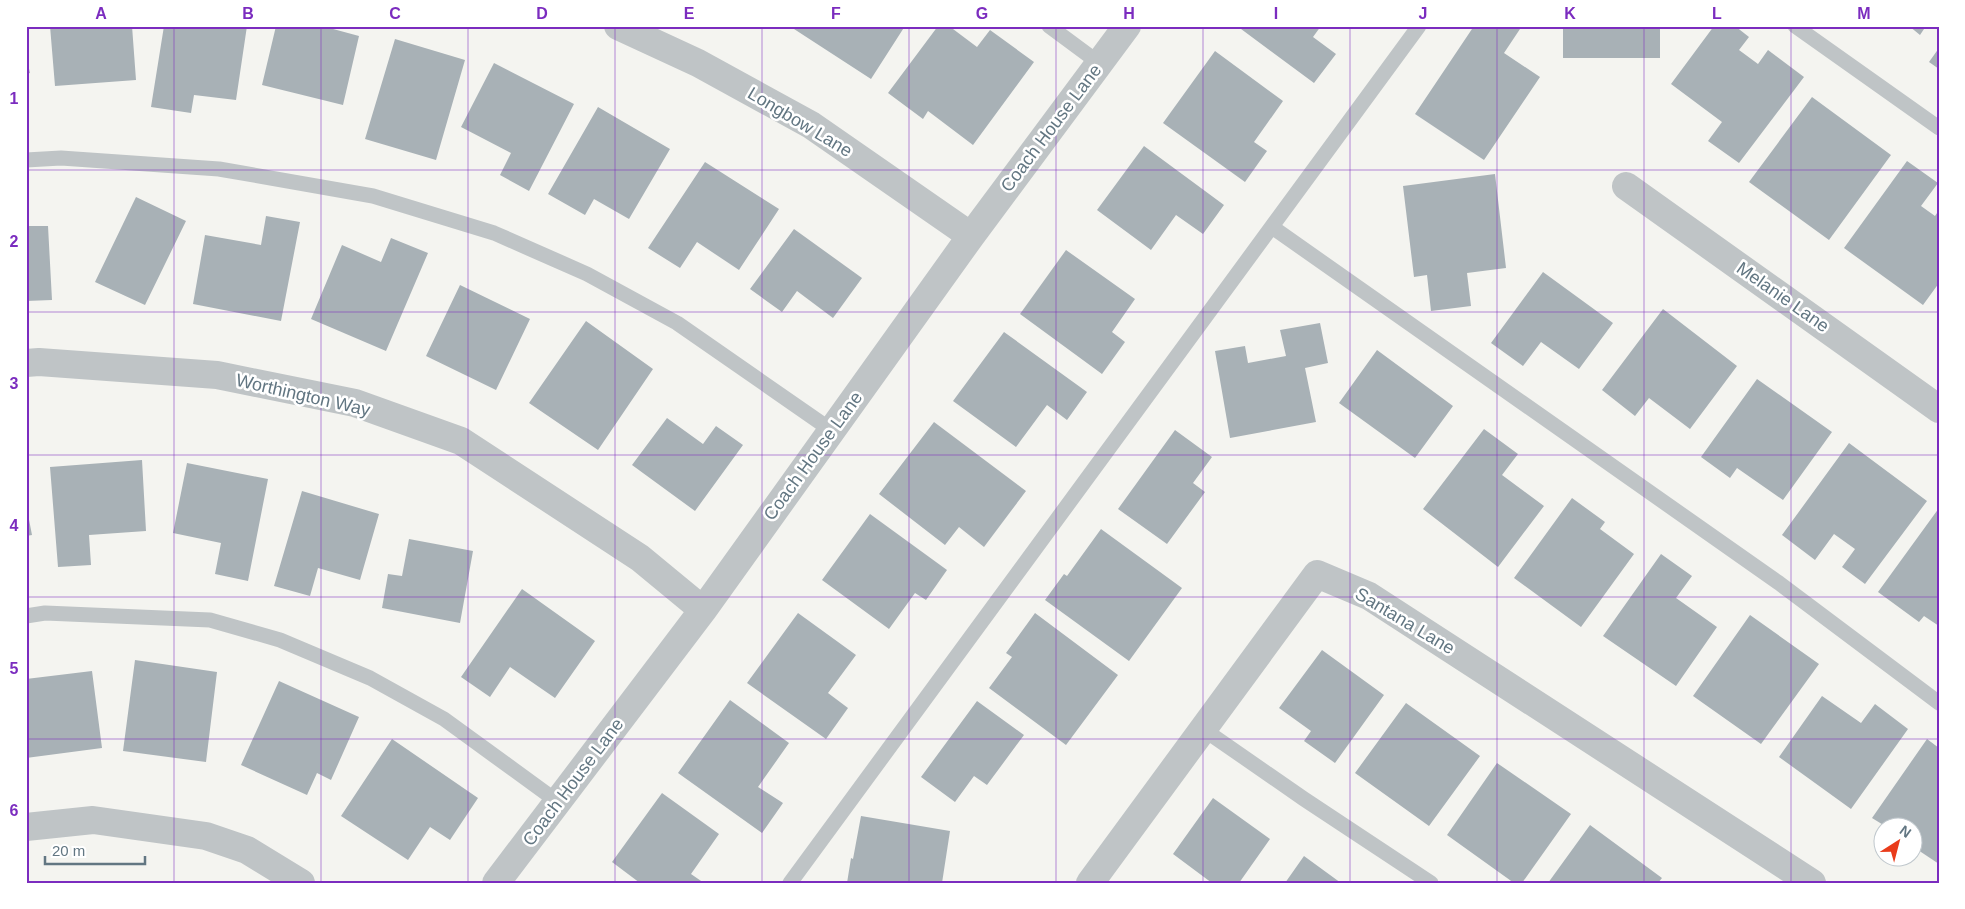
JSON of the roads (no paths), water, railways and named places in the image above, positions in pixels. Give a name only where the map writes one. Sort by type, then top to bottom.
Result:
[{"type":"street","name":"Longbow Lane","points":[[618,26],[698,63],[811,124],[971,236]]},
{"type":"street","name":"Coach House Lane","points":[[496,883],[702,610],[971,236],[1127,26]]},
{"type":"street","name":"Melanie Lane","points":[[1626,186],[1939,408]]},
{"type":"street","name":"Worthington Way","points":[[26,363],[39,362],[217,375],[355,403],[461,441],[640,558],[702,610]]},
{"type":"street","name":"Santana Lane","points":[[1090,883],[1317,574],[1369,596],[1812,883]]},
{"type":"street","points":[[26,827],[93,820],[206,836],[247,850],[301,883]]},
{"type":"lane","points":[[1049,26],[1099,63]]},
{"type":"lane","points":[[790,883],[1419,26]]},
{"type":"lane","points":[[1795,26],[1939,128]]},
{"type":"lane","points":[[26,160],[61,158],[219,168],[373,196],[494,233],[587,274],[677,323],[831,430]]},
{"type":"lane","points":[[1272,227],[1778,583],[1939,703]]},
{"type":"lane","points":[[26,616],[45,613],[210,620],[280,640],[370,678],[444,719],[558,802]]},
{"type":"lane","points":[[1203,729],[1431,883]]}]
